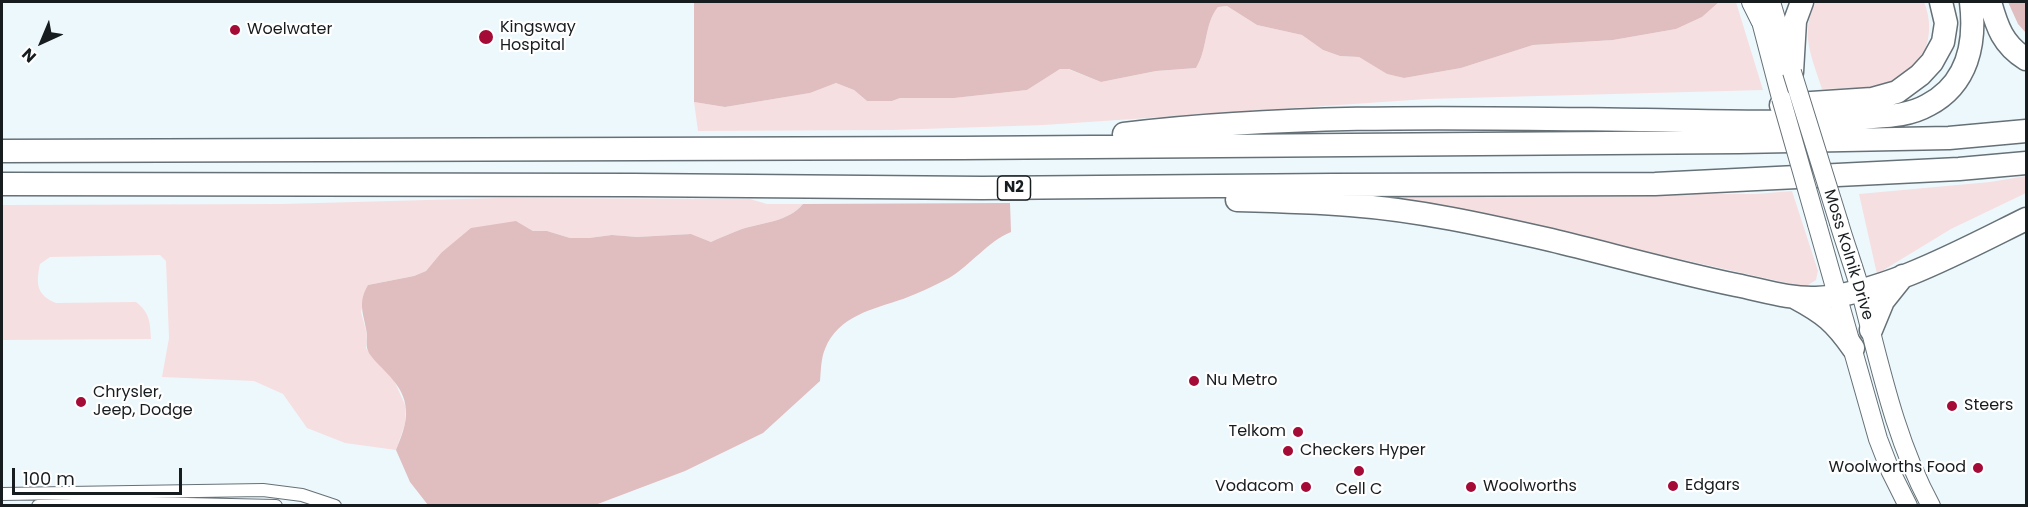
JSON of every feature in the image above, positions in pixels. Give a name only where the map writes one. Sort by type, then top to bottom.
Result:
[{"type":"highway","points":[[1785,59],[1802,2]]},
{"type":"highway","points":[[1491,119],[1872,99],[1897,92],[1920,75],[1932,62],[1943,42],[1946,23],[1941,2]]},
{"type":"highway","points":[[1016,147],[1196,125],[1353,118],[1817,120],[1886,117],[1910,113],[1940,98],[1958,80],[1968,62],[1972,44],[1971,2]]},
{"type":"highway","points":[[1990,2],[2004,41],[2026,59]]},
{"type":"highway","points":[[2,151],[1739,142],[1949,138],[2026,131]]},
{"type":"highway","name":"N2","points":[[2,184],[610,185],[982,189],[1345,184],[1654,184],[1959,169],[2026,163]]},
{"type":"highway","points":[[982,189],[1352,205],[1430,215],[1550,240],[1685,274],[1795,297],[1817,298],[1860,290],[1904,275],[2026,219]]},
{"type":"highway","points":[[1871,330],[1883,301],[1904,275]]},
{"type":"highway","points":[[1795,297],[1822,312],[1841,331],[1852,348]]},
{"type":"main road","name":"Moss Kolnik Drive","points":[[1771,2],[1785,59],[1817,224],[1878,439],[1908,506]]},
{"type":"main road","name":"Moss Kolnik Drive","points":[[1756,8],[1785,59],[1860,290],[1895,417],[1913,469],[1931,506]]},
{"type":"street","points":[[2,494],[263,489],[302,495],[335,506]]},
{"type":"street","points":[[38,506],[153,503],[276,506]]},
{"type":"shaded area","points":[[694,2],[1719,2],[1702,17],[1676,29],[1613,40],[1533,45],[1461,68],[1404,78],[1387,74],[1359,57],[1340,56],[1323,50],[1302,35],[1257,25],[1227,6],[1218,7],[1210,21],[1203,53],[1196,68],[1156,71],[1101,82],[1069,69],[1060,69],[1027,90],[954,98],[900,98],[892,101],[867,101],[854,90],[836,83],[810,93],[725,107],[694,102]]},
{"type":"shaded area","points":[[1719,2],[1736,2],[1763,90],[1427,99],[1044,125],[892,130],[698,131],[694,102],[725,107],[810,93],[836,83],[854,90],[867,101],[892,101],[900,98],[954,98],[1027,90],[1060,69],[1068,69],[1101,82],[1156,71],[1196,68],[1203,53],[1210,21],[1218,7],[1227,6],[1257,25],[1302,35],[1323,50],[1340,56],[1359,57],[1387,74],[1404,78],[1461,68],[1533,45],[1613,40],[1676,29],[1702,17]]},
{"type":"shaded area","points":[[1816,2],[1924,2],[1929,26],[1925,49],[1912,69],[1891,83],[1867,88],[1822,89],[1811,56],[1808,35],[1808,24]]},
{"type":"shaded area","points":[[2008,2],[2026,2],[2026,33],[2018,24]]},
{"type":"shaded area","points":[[2026,176],[2026,193],[1951,229],[1877,274],[1859,194],[1990,182]]},
{"type":"shaded area","points":[[1792,191],[1818,271],[1816,280],[1805,287],[1536,227],[1364,192],[1756,194]]},
{"type":"shaded area","points":[[500,198],[750,199],[767,204],[803,204],[783,218],[742,229],[711,242],[691,234],[570,238],[547,231],[533,231],[516,221],[441,253],[426,271],[414,276],[368,285],[361,312],[367,334],[366,348],[393,378],[406,407],[405,424],[396,450],[345,443],[307,428],[283,394],[254,381],[162,377],[169,338],[166,261],[160,255],[50,257],[40,264],[38,277],[41,292],[56,303],[136,302],[148,318],[151,339],[2,340],[2,205],[282,204]]},
{"type":"shaded area","points":[[1010,203],[1011,232],[1002,236],[949,278],[909,297],[847,321],[838,329],[825,349],[820,381],[763,433],[685,471],[595,505],[428,505],[410,482],[396,450],[406,420],[406,409],[398,386],[368,350],[362,309],[365,292],[368,285],[414,276],[426,271],[441,253],[471,228],[516,221],[533,231],[547,231],[570,238],[691,234],[711,242],[742,229],[783,218],[803,204]]},
{"type":"place","name":"Woelwater","points":[[235,30]]},
{"type":"place","name":"Kingsway Hospital","points":[[486,37]]},
{"type":"place","name":"Nu Metro","points":[[1194,381]]},
{"type":"place","name":"Chrysler, Jeep, Dodge","points":[[81,402]]},
{"type":"place","name":"Steers","points":[[1952,406]]},
{"type":"place","name":"Telkom","points":[[1298,432]]},
{"type":"place","name":"Checkers Hyper","points":[[1288,451]]},
{"type":"place","name":"Woolworths Food","points":[[1978,468]]},
{"type":"place","name":"Cell C","points":[[1359,471]]},
{"type":"place","name":"Edgars","points":[[1673,486]]},
{"type":"place","name":"Vodacom","points":[[1306,487]]},
{"type":"place","name":"Woolworths","points":[[1471,487]]}]
